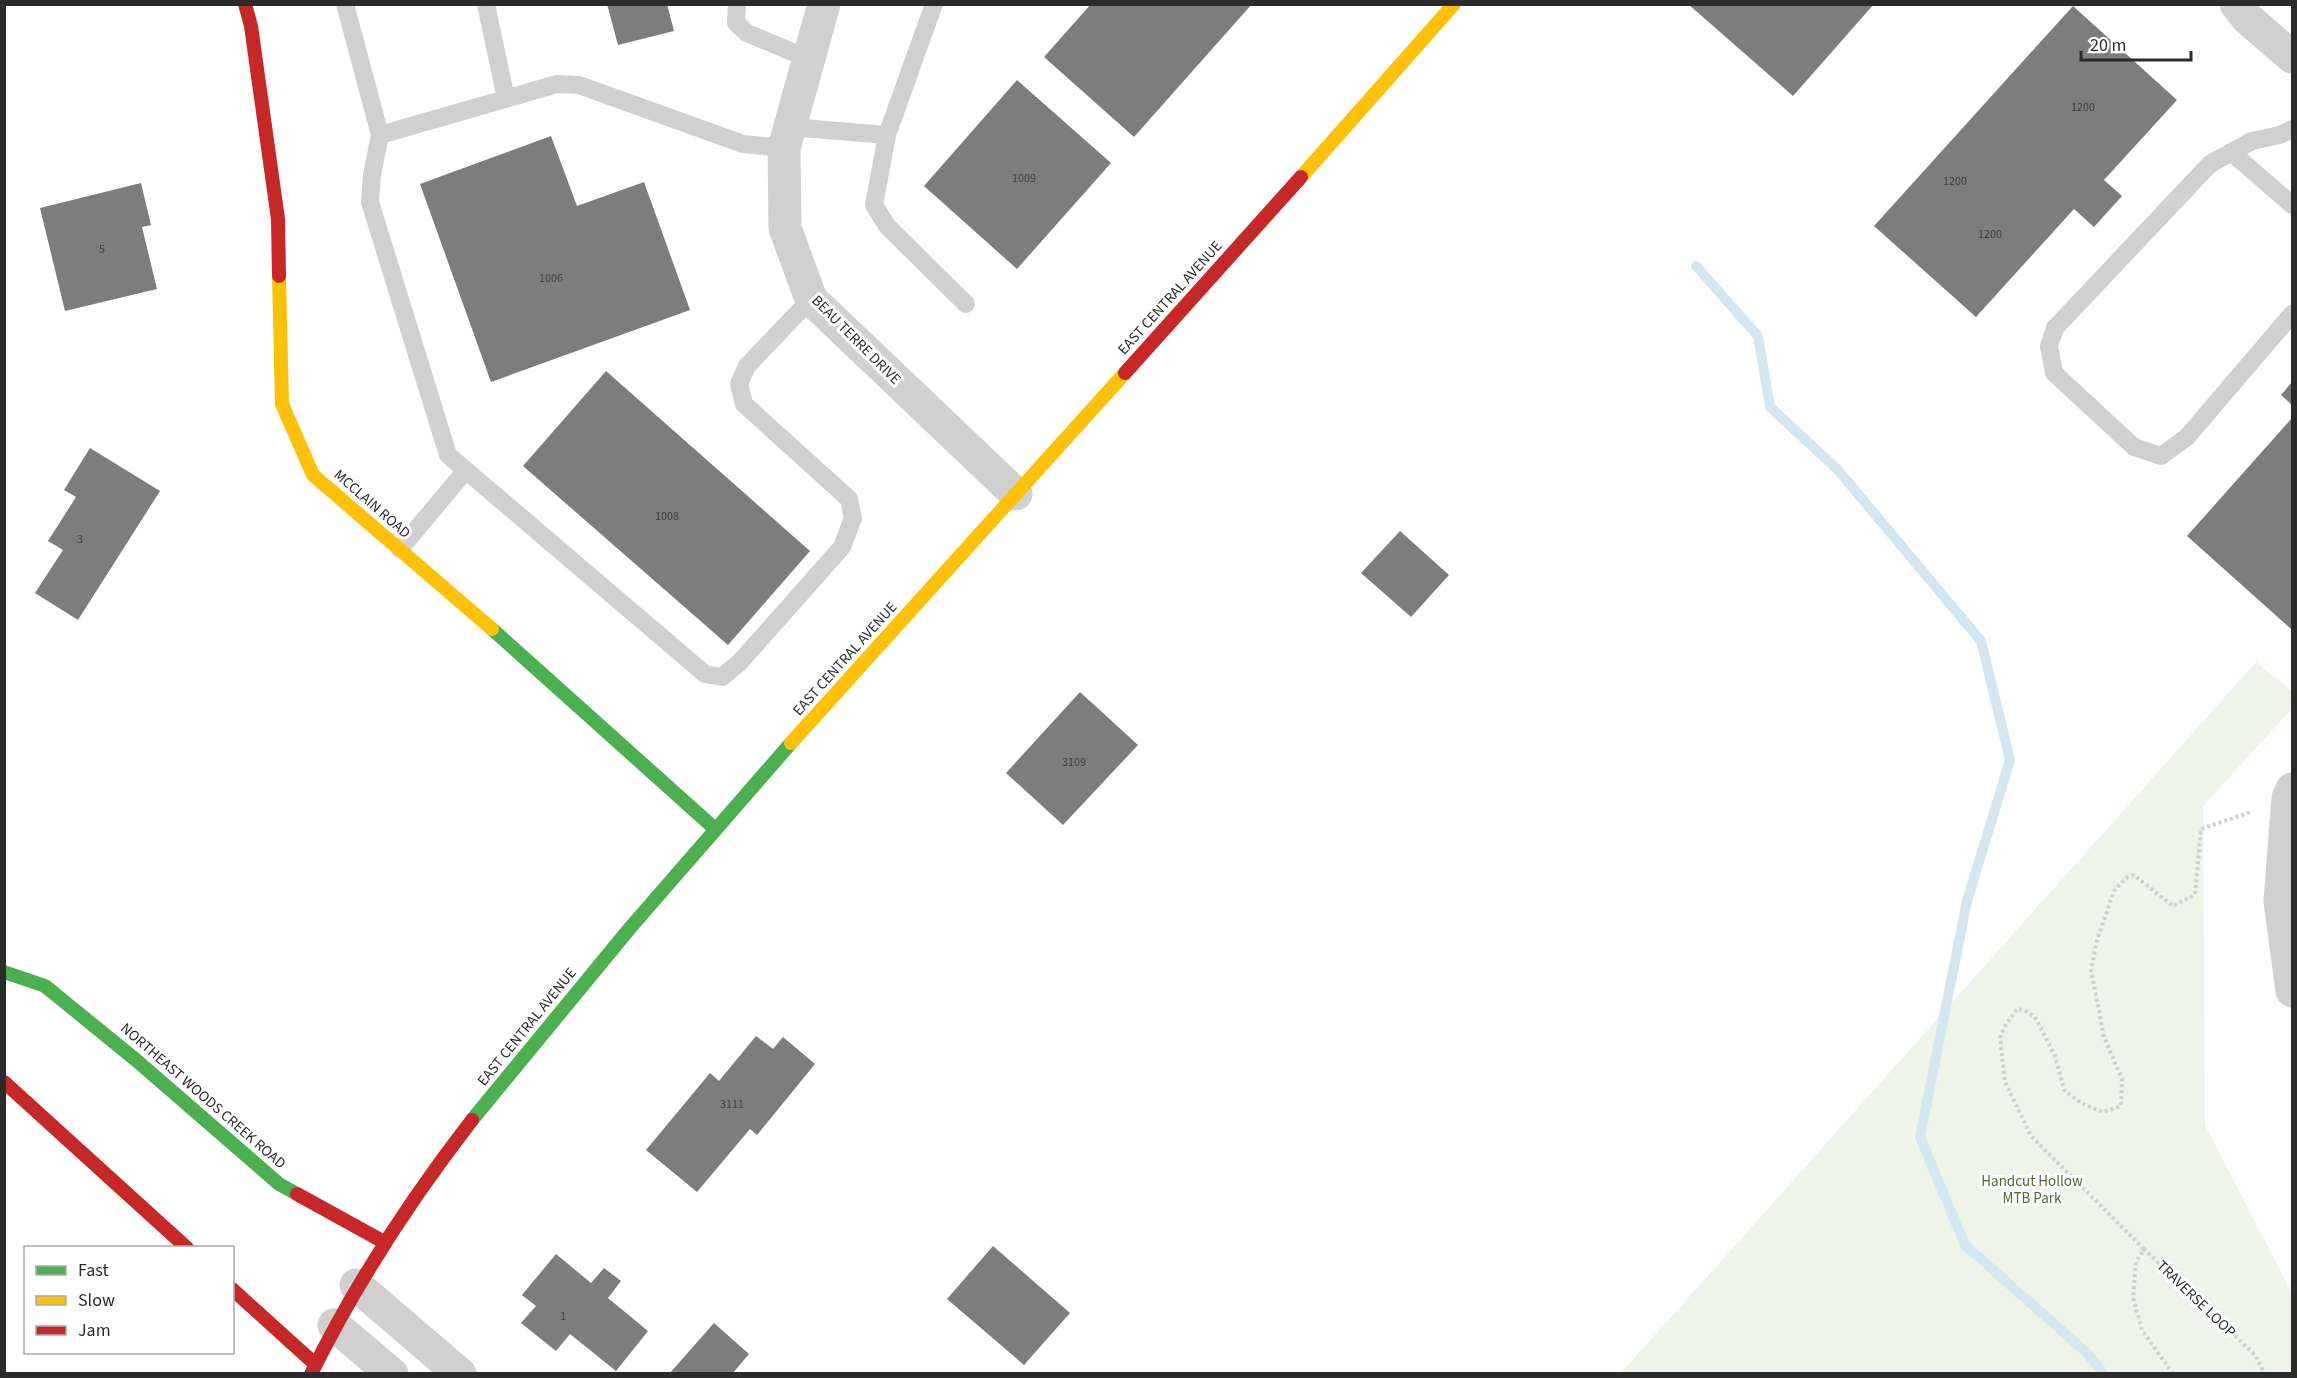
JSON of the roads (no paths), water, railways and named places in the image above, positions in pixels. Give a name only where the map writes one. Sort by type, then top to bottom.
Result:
[{"type":"street","name":"MCCLAIN ROAD","points":[[245,4],[251,26],[278,219],[282,404],[313,475],[530,662],[714,828]]},
{"type":"street","name":"BEAU TERRE DRIVE","points":[[824,4],[787,137],[785,228],[811,299],[1016,494]]},
{"type":"street","name":"EAST CENTRAL AVENUE","points":[[313,1369],[356,1285],[449,1150],[714,828],[1454,4]]},
{"type":"street","points":[[2236,4],[2247,18],[2292,57]]},
{"type":"street","points":[[2290,794],[2280,901],[2292,991]]},
{"type":"street","name":"NORTHEAST WOODS CREEK ROAD","points":[[4,972],[45,986],[136,1060],[279,1184],[384,1242]]},
{"type":"street","points":[[4,1082],[185,1246]]},
{"type":"street","points":[[356,1285],[459,1374]]},
{"type":"street","points":[[234,1291],[313,1369]]},
{"type":"street","points":[[334,1325],[392,1374]]},
{"type":"lane","points":[[345,4],[380,135],[372,175],[370,202],[448,455],[705,674],[722,677],[740,662],[842,547],[854,518],[849,498],[744,404],[738,384],[747,366],[811,299]]},
{"type":"lane","points":[[486,4],[507,99]]},
{"type":"lane","points":[[737,4],[736,23],[747,33],[809,59]]},
{"type":"lane","points":[[934,4],[887,135],[874,205],[887,226],[966,304]]},
{"type":"lane","points":[[380,135],[557,84],[579,85],[743,144],[787,137],[887,135]]},
{"type":"lane","points":[[2292,129],[2280,135],[2252,141],[2210,164],[2055,328],[2049,346],[2054,373],[2134,447],[2161,456],[2187,437],[2292,314]]},
{"type":"lane","points":[[2231,152],[2292,205]]},
{"type":"lane","points":[[400,549],[466,470]]},
{"type":"waterway","points":[[1696,266],[1758,336],[1770,407],[1838,470],[1981,641],[2010,760],[1967,901],[1920,1137],[1965,1245],[2087,1353],[2104,1374]]},
{"type":"park label","name":"Handcut Hollow MTB Park","points":[[2032,1190]]}]
